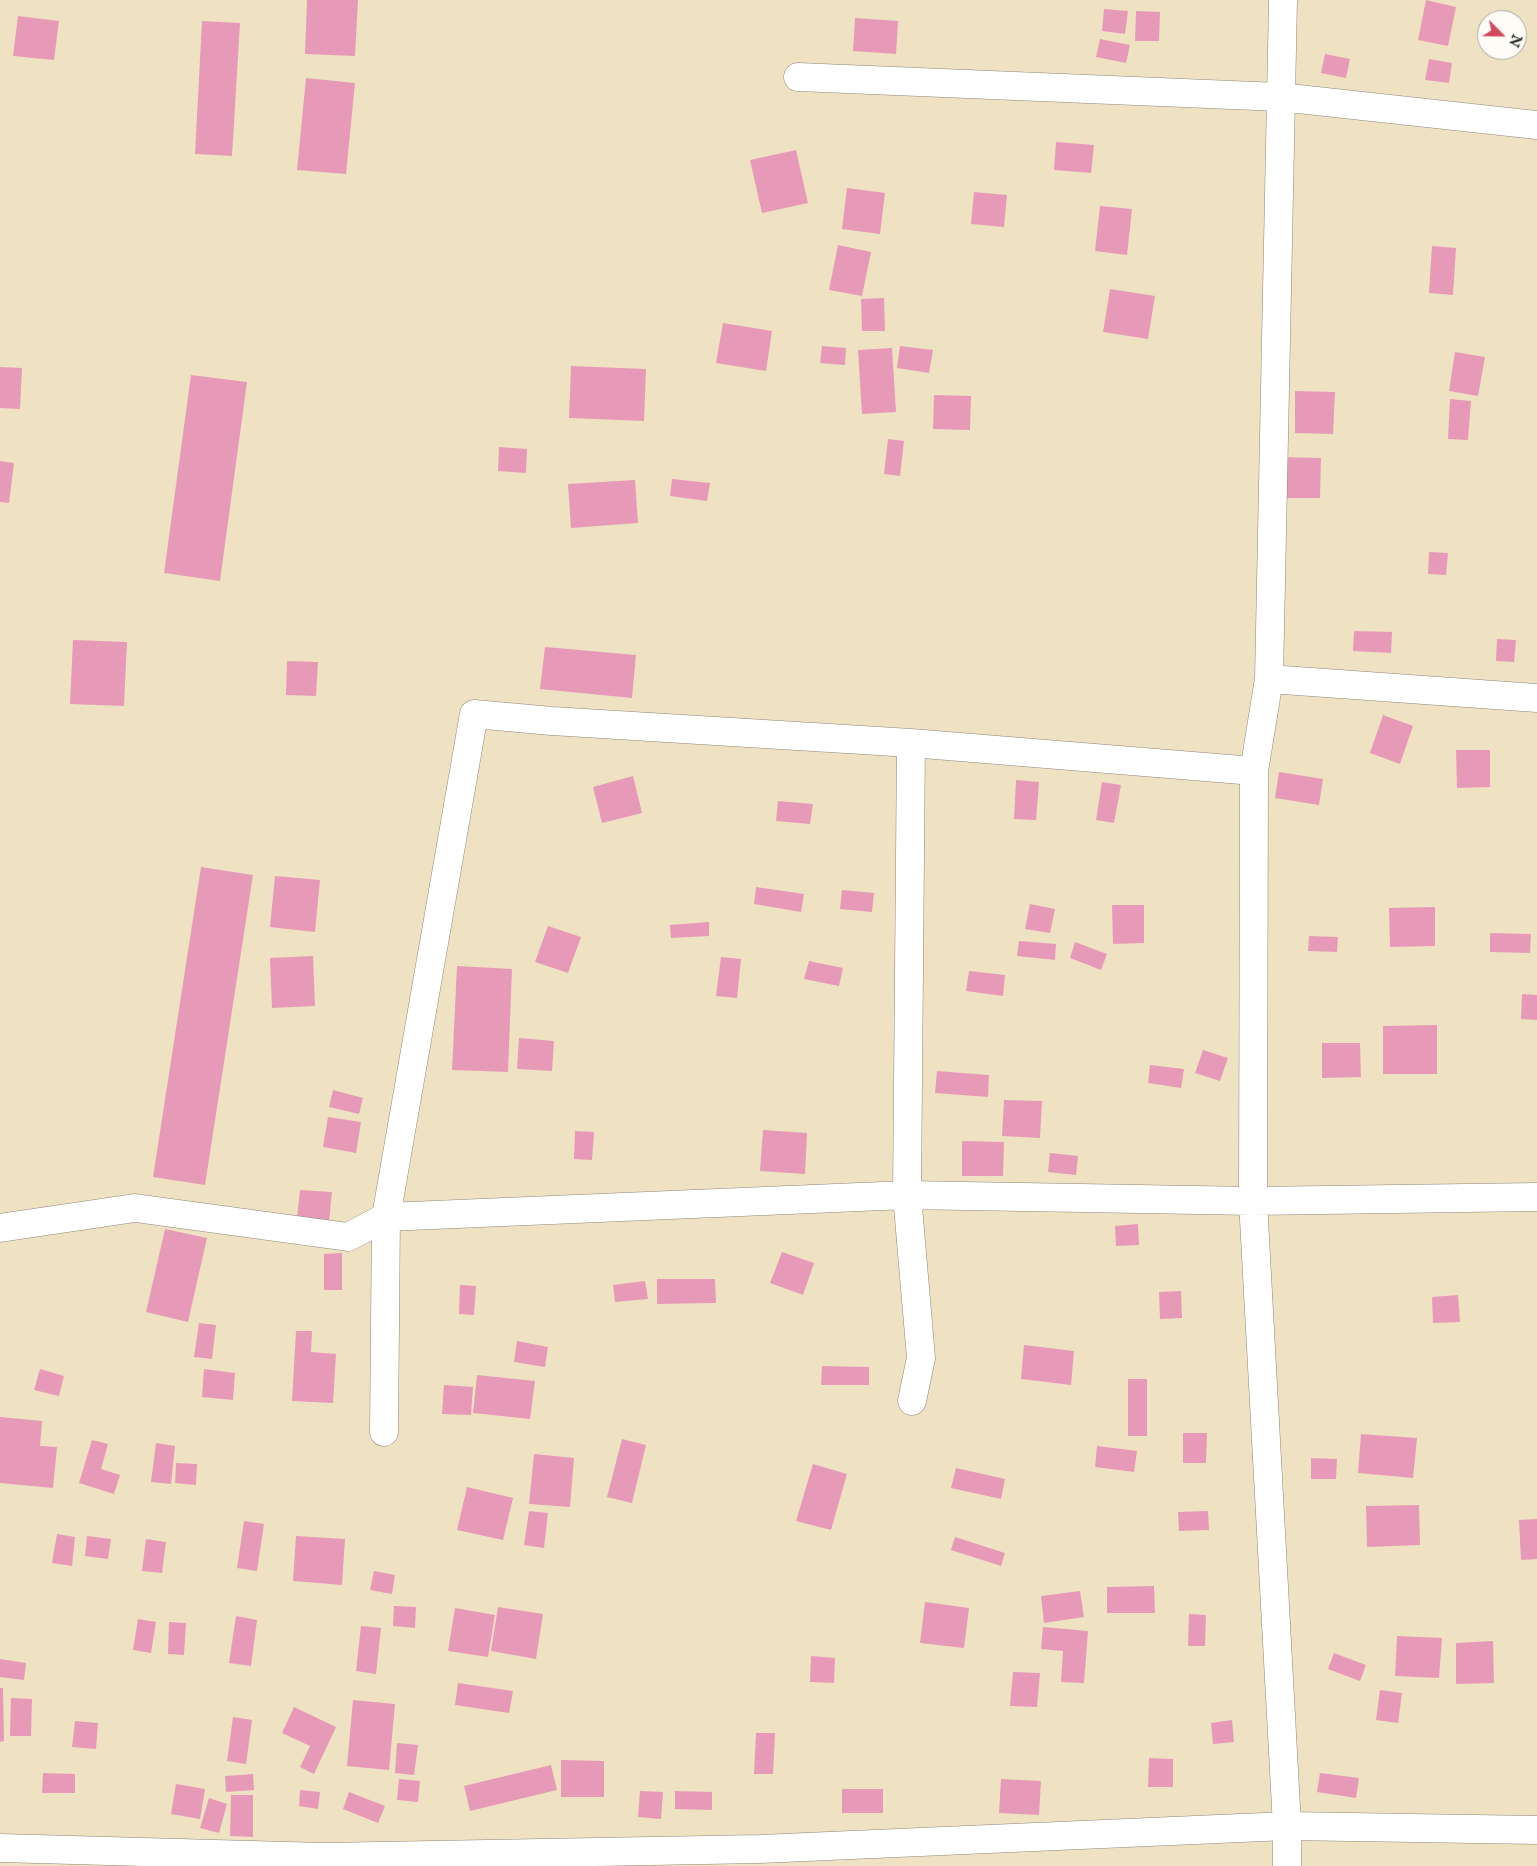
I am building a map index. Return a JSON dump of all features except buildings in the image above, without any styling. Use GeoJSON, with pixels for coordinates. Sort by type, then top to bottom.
{"type":"FeatureCollection","features":[{"type":"Feature","properties":{"kind":"street"},"geometry":{"type":"LineString","coordinates":[[1282,0],[1269,680],[1254,771],[1253,1201],[1287,1826],[1287,1866]]}},
{"type":"Feature","properties":{"kind":"street"},"geometry":{"type":"LineString","coordinates":[[798,77],[1280,97],[1537,125]]}},
{"type":"Feature","properties":{"kind":"street"},"geometry":{"type":"LineString","coordinates":[[1269,680],[1537,698]]}},
{"type":"Feature","properties":{"kind":"street"},"geometry":{"type":"LineString","coordinates":[[384,1432],[386,1217],[474,714],[552,721],[911,743],[1254,771]]}},
{"type":"Feature","properties":{"kind":"street"},"geometry":{"type":"LineString","coordinates":[[911,743],[907,1195],[921,1358],[912,1401]]}},
{"type":"Feature","properties":{"kind":"street"},"geometry":{"type":"LineString","coordinates":[[0,1228],[135,1208],[348,1237],[386,1217],[907,1195],[1253,1201],[1537,1197]]}},
{"type":"Feature","properties":{"kind":"street"},"geometry":{"type":"LineString","coordinates":[[0,1848],[323,1857],[652,1858],[780,1848],[1287,1826],[1537,1830]]}}]}
